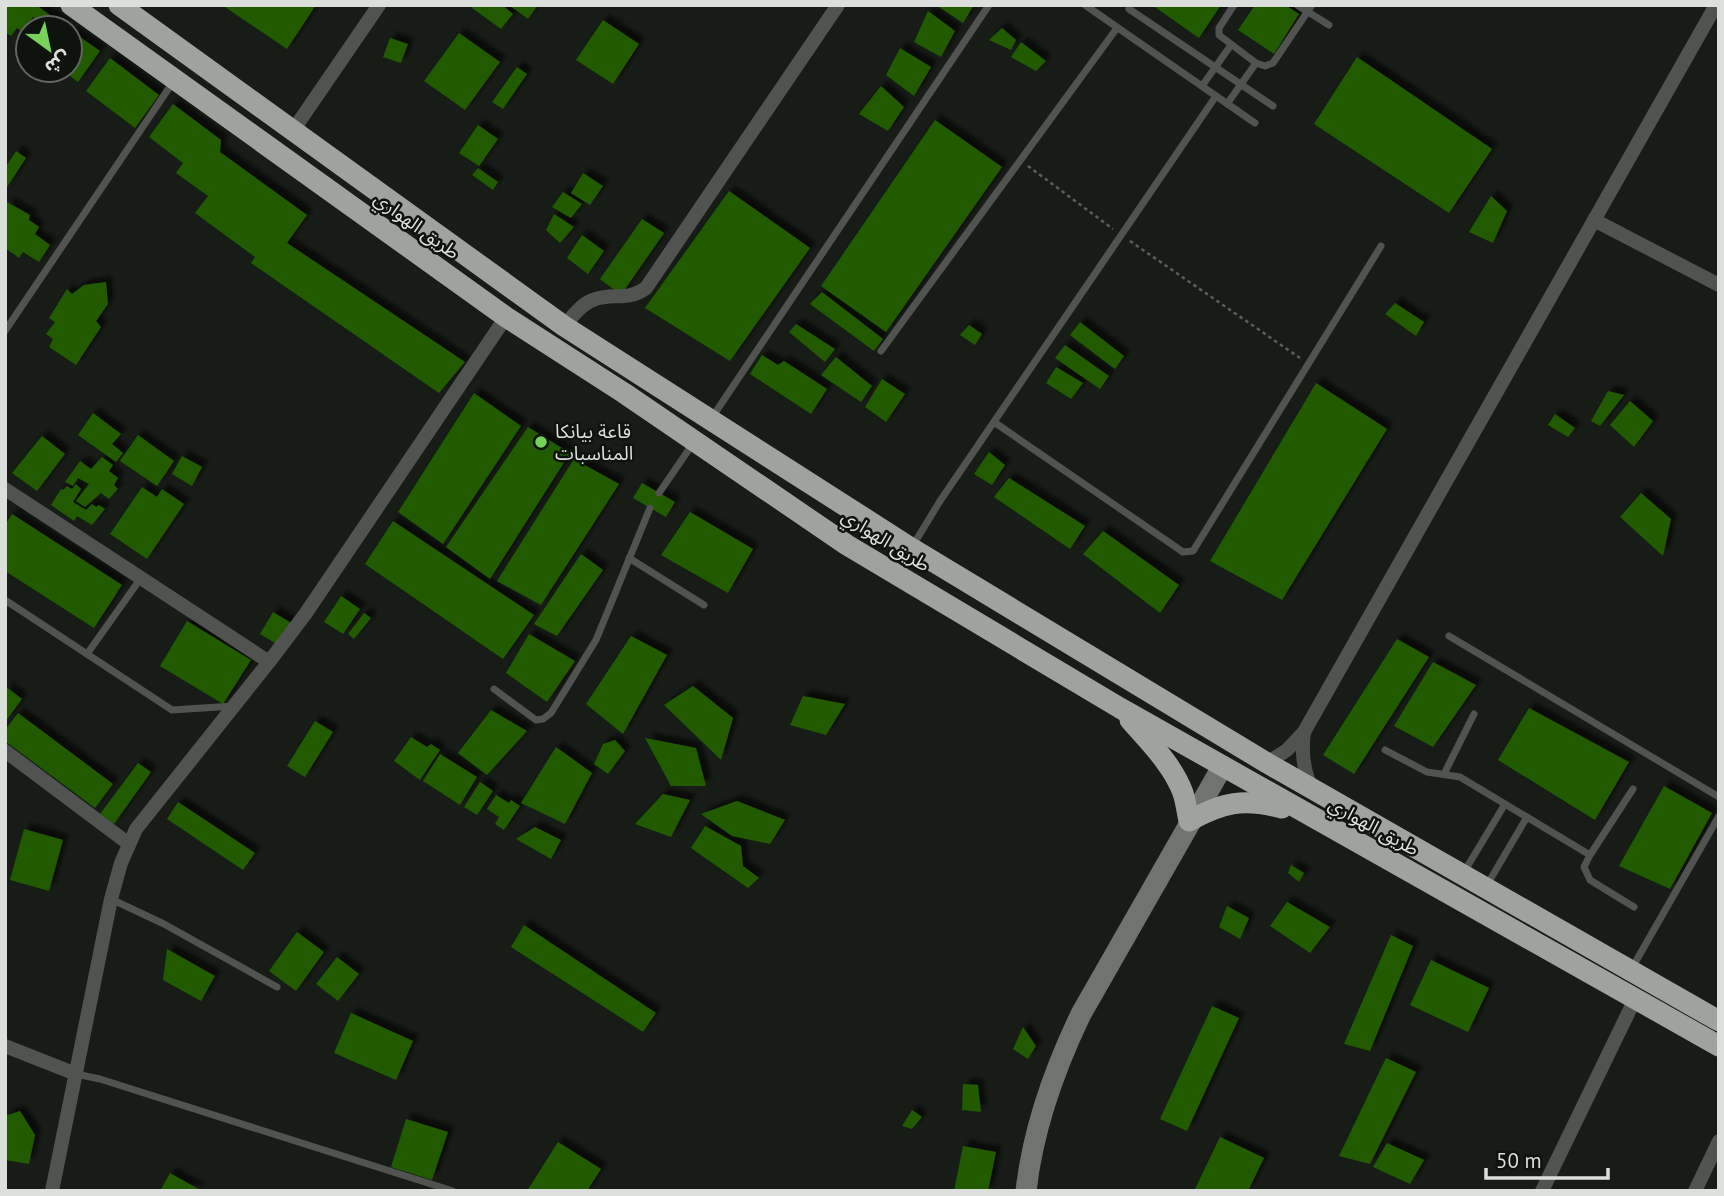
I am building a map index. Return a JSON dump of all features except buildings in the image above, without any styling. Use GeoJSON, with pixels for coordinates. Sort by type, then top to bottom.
{"type":"FeatureCollection","features":[{"type":"Feature","properties":{"kind":"highway","name":"طريق الهواري"},"geometry":{"type":"LineString","coordinates":[[71,5],[506,317],[624,393],[847,545],[1222,767],[1719,1046]]}},
{"type":"Feature","properties":{"kind":"highway","name":"طريق الهواري"},"geometry":{"type":"LineString","coordinates":[[119,5],[564,326],[911,548],[1267,763],[1719,1021]]}},
{"type":"Feature","properties":{"kind":"highway"},"geometry":{"type":"LineString","coordinates":[[624,393],[637,372]]}},
{"type":"Feature","properties":{"kind":"highway"},"geometry":{"type":"LineString","coordinates":[[1120,708],[1170,769],[1183,793],[1189,821],[1211,809],[1241,802],[1271,805],[1306,814]]}},
{"type":"Feature","properties":{"kind":"street"},"geometry":{"type":"LineString","coordinates":[[292,132],[379,5]]}},
{"type":"Feature","properties":{"kind":"street"},"geometry":{"type":"LineString","coordinates":[[564,326],[580,309],[595,299],[631,296],[646,288],[838,5]]}},
{"type":"Feature","properties":{"kind":"street"},"geometry":{"type":"LineString","coordinates":[[1267,763],[1287,750],[1304,732],[1716,5]]}},
{"type":"Feature","properties":{"kind":"street"},"geometry":{"type":"LineString","coordinates":[[1594,220],[1719,285]]}},
{"type":"Feature","properties":{"kind":"street"},"geometry":{"type":"LineString","coordinates":[[52,1191],[111,899],[121,863],[136,829],[306,612],[506,317]]}},
{"type":"Feature","properties":{"kind":"street"},"geometry":{"type":"LineString","coordinates":[[5,489],[269,662]]}},
{"type":"Feature","properties":{"kind":"street"},"geometry":{"type":"LineString","coordinates":[[1304,732],[1302,755],[1312,789]]}},
{"type":"Feature","properties":{"kind":"street"},"geometry":{"type":"LineString","coordinates":[[5,751],[129,844]]}},
{"type":"Feature","properties":{"kind":"street"},"geometry":{"type":"LineString","coordinates":[[1026,1191],[1043,1108],[1066,1045],[1189,821],[1222,767]]}},
{"type":"Feature","properties":{"kind":"street"},"geometry":{"type":"LineString","coordinates":[[1542,1191],[1634,999]]}},
{"type":"Feature","properties":{"kind":"street"},"geometry":{"type":"LineString","coordinates":[[5,1046],[76,1074]]}},
{"type":"Feature","properties":{"kind":"street"},"geometry":{"type":"LineString","coordinates":[[1695,1191],[1719,1141]]}},
{"type":"Feature","properties":{"kind":"lane"},"geometry":{"type":"LineString","coordinates":[[711,419],[989,5]]}},
{"type":"Feature","properties":{"kind":"lane"},"geometry":{"type":"LineString","coordinates":[[1085,5],[1255,124]]}},
{"type":"Feature","properties":{"kind":"lane"},"geometry":{"type":"LineString","coordinates":[[1234,5],[1218,32],[1221,38],[1256,63],[1265,66],[1273,63],[1310,9]]}},
{"type":"Feature","properties":{"kind":"lane"},"geometry":{"type":"LineString","coordinates":[[1297,5],[1310,9],[1329,25]]}},
{"type":"Feature","properties":{"kind":"lane"},"geometry":{"type":"LineString","coordinates":[[1129,9],[1273,106]]}},
{"type":"Feature","properties":{"kind":"lane"},"geometry":{"type":"LineString","coordinates":[[881,351],[1117,28]]}},
{"type":"Feature","properties":{"kind":"lane"},"geometry":{"type":"LineString","coordinates":[[1202,86],[1231,45]]}},
{"type":"Feature","properties":{"kind":"lane"},"geometry":{"type":"LineString","coordinates":[[1227,104],[1256,63]]}},
{"type":"Feature","properties":{"kind":"lane"},"geometry":{"type":"LineString","coordinates":[[5,331],[175,80]]}},
{"type":"Feature","properties":{"kind":"lane"},"geometry":{"type":"LineString","coordinates":[[911,548],[1216,96]]}},
{"type":"Feature","properties":{"kind":"lane"},"geometry":{"type":"LineString","coordinates":[[994,422],[1183,552],[1189,553],[1196,548],[1381,246]]}},
{"type":"Feature","properties":{"kind":"lane"},"geometry":{"type":"LineString","coordinates":[[659,493],[695,441]]}},
{"type":"Feature","properties":{"kind":"lane"},"geometry":{"type":"LineString","coordinates":[[494,689],[536,720],[551,713],[596,640],[650,508]]}},
{"type":"Feature","properties":{"kind":"lane"},"geometry":{"type":"LineString","coordinates":[[629,558],[704,605]]}},
{"type":"Feature","properties":{"kind":"lane"},"geometry":{"type":"LineString","coordinates":[[87,654],[141,579]]}},
{"type":"Feature","properties":{"kind":"lane"},"geometry":{"type":"LineString","coordinates":[[5,600],[172,710],[235,706]]}},
{"type":"Feature","properties":{"kind":"lane"},"geometry":{"type":"LineString","coordinates":[[1449,636],[1719,796]]}},
{"type":"Feature","properties":{"kind":"lane"},"geometry":{"type":"LineString","coordinates":[[1444,774],[1474,714]]}},
{"type":"Feature","properties":{"kind":"lane"},"geometry":{"type":"LineString","coordinates":[[1385,750],[1427,772],[1460,777],[1590,855]]}},
{"type":"Feature","properties":{"kind":"lane"},"geometry":{"type":"LineString","coordinates":[[1633,789],[1584,867],[1587,877],[1634,907]]}},
{"type":"Feature","properties":{"kind":"lane"},"geometry":{"type":"LineString","coordinates":[[1462,875],[1505,804]]}},
{"type":"Feature","properties":{"kind":"lane"},"geometry":{"type":"LineString","coordinates":[[1630,972],[1719,816]]}},
{"type":"Feature","properties":{"kind":"lane"},"geometry":{"type":"LineString","coordinates":[[1484,888],[1527,817]]}},
{"type":"Feature","properties":{"kind":"lane"},"geometry":{"type":"LineString","coordinates":[[111,899],[164,924],[277,987]]}},
{"type":"Feature","properties":{"kind":"lane"},"geometry":{"type":"LineString","coordinates":[[76,1074],[100,1079],[453,1191]]}},
{"type":"Feature","properties":{"kind":"path"},"geometry":{"type":"LineString","coordinates":[[1020,160],[1121,236],[1309,364]]}},
{"type":"Feature","properties":{"kind":"place","name":"قاعة بيانكا المناسبات"},"geometry":{"type":"Point","coordinates":[541,442]}}]}
